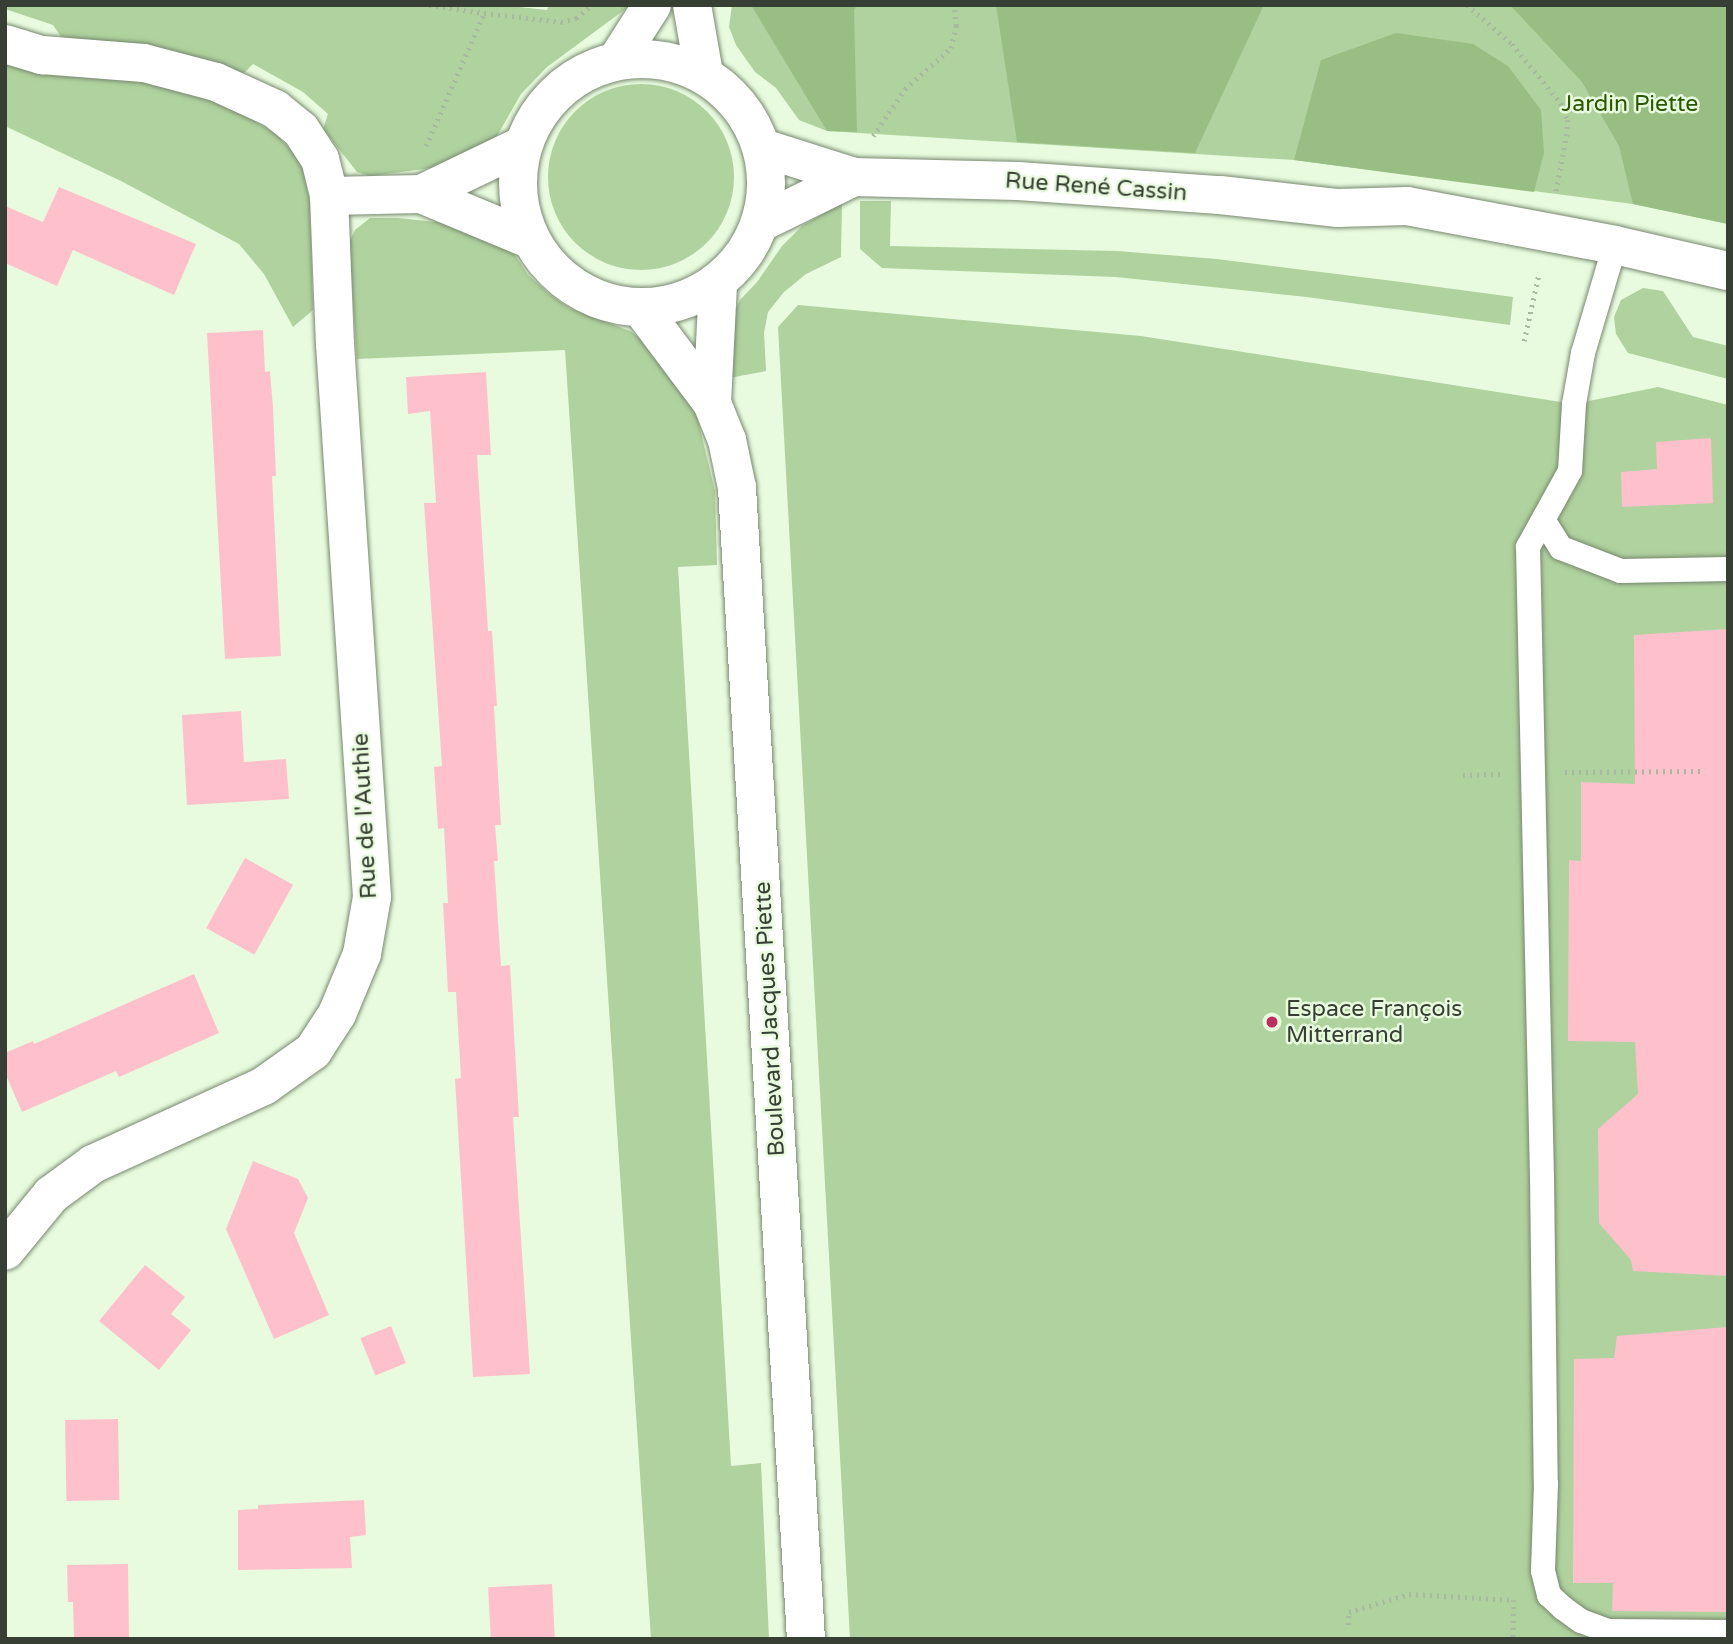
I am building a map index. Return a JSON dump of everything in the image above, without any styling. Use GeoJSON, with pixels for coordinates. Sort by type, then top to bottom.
{"type":"FeatureCollection","features":[{"type":"Feature","properties":{"kind":"street"},"geometry":{"type":"LineString","coordinates":[[617,60],[652,5]]}},
{"type":"Feature","properties":{"kind":"street"},"geometry":{"type":"LineString","coordinates":[[692,5],[704,74]]}},
{"type":"Feature","properties":{"kind":"street","name":"Rue de l'Authie"},"geometry":{"type":"LineString","coordinates":[[5,44],[42,55],[144,63],[216,82],[275,109],[301,130],[320,159],[329,196],[335,344],[372,897],[362,954],[337,1014],[313,1051],[264,1087],[93,1164],[51,1195],[5,1251]]}},
{"type":"Feature","properties":{"kind":"street"},"geometry":{"type":"LineString","coordinates":[[647,58],[667,61],[704,74],[737,102],[750,119],[763,148],[767,178],[760,223],[741,259],[718,283],[696,296],[667,306],[641,308],[596,300],[561,278],[529,239],[520,211],[517,172],[523,145],[548,100],[579,75],[617,60],[647,58]]}},
{"type":"Feature","properties":{"kind":"street"},"geometry":{"type":"LineString","coordinates":[[421,194],[523,145]]}},
{"type":"Feature","properties":{"kind":"street","name":"Rue René Cassin"},"geometry":{"type":"LineString","coordinates":[[763,148],[853,177],[1045,183],[1220,195],[1338,208],[1404,228],[1546,242],[1612,255],[1728,271]]}},
{"type":"Feature","properties":{"kind":"street","name":"Rue René Cassin"},"geometry":{"type":"LineString","coordinates":[[760,223],[853,177]]}},
{"type":"Feature","properties":{"kind":"street"},"geometry":{"type":"LineString","coordinates":[[329,196],[421,194],[529,239]]}},
{"type":"Feature","properties":{"kind":"street","name":"Rue René Cassin"},"geometry":{"type":"LineString","coordinates":[[1612,255],[1728,295]]}},
{"type":"Feature","properties":{"kind":"street","name":"Boulevard Jacques Piette"},"geometry":{"type":"LineString","coordinates":[[712,403],[718,283]]}},
{"type":"Feature","properties":{"kind":"street","name":"Boulevard Jacques Piette"},"geometry":{"type":"LineString","coordinates":[[641,308],[712,403],[727,440],[737,488],[806,1639]]}},
{"type":"Feature","properties":{"kind":"lane"},"geometry":{"type":"LineString","coordinates":[[1612,255],[1583,353],[1574,404],[1570,471],[1528,547],[1542,1191],[1546,1484],[1543,1571],[1549,1595],[1563,1608],[1581,1621],[1608,1631],[1728,1632]]}},
{"type":"Feature","properties":{"kind":"lane"},"geometry":{"type":"LineString","coordinates":[[1544,521],[1561,548],[1621,571],[1728,569]]}},
{"type":"Feature","properties":{"kind":"path"},"geometry":{"type":"LineString","coordinates":[[429,5],[561,22],[576,18],[592,5]]}},
{"type":"Feature","properties":{"kind":"path"},"geometry":{"type":"LineString","coordinates":[[853,177],[861,149],[905,89],[951,48],[956,26],[954,5]]}},
{"type":"Feature","properties":{"kind":"path"},"geometry":{"type":"LineString","coordinates":[[1467,5],[1512,44],[1561,103],[1568,120],[1546,242],[1524,341]]}},
{"type":"Feature","properties":{"kind":"path"},"geometry":{"type":"LineString","coordinates":[[421,194],[419,163],[484,13]]}},
{"type":"Feature","properties":{"kind":"path"},"geometry":{"type":"LineString","coordinates":[[1533,772],[1701,771]]}},
{"type":"Feature","properties":{"kind":"path"},"geometry":{"type":"LineString","coordinates":[[1348,1625],[1349,1612],[1409,1594],[1514,1600],[1513,1639]]}},
{"type":"Feature","properties":{"kind":"green space"},"geometry":{"type":"Polygon","coordinates":[[[5,5],[501,5],[547,10],[549,5],[631,5],[547,67],[521,94],[497,136],[472,152],[439,167],[370,176],[357,172],[323,129],[328,114],[303,92],[253,64],[243,74],[64,41],[53,25],[5,9],[5,5]]]}},
{"type":"Feature","properties":{"kind":"green space","name":"Jardin Piette"},"geometry":{"type":"Polygon","coordinates":[[[732,5],[1717,5],[1728,16],[1728,224],[1633,204],[1294,160],[827,131],[799,120],[776,88],[755,72],[736,45],[729,27],[732,5]]]}},
{"type":"Feature","properties":{"kind":"green space"},"geometry":{"type":"Polygon","coordinates":[[[751,5],[857,5],[854,10],[857,132],[827,131],[751,5]]]}},
{"type":"Feature","properties":{"kind":"green space"},"geometry":{"type":"Polygon","coordinates":[[[996,5],[1264,5],[1195,153],[1017,142],[996,5]]]}},
{"type":"Feature","properties":{"kind":"green space"},"geometry":{"type":"Polygon","coordinates":[[[1510,5],[1728,5],[1728,224],[1633,204],[1619,146],[1582,82],[1510,5]]]}},
{"type":"Feature","properties":{"kind":"green space"},"geometry":{"type":"Polygon","coordinates":[[[1396,33],[1473,44],[1508,66],[1541,110],[1544,153],[1534,192],[1294,160],[1321,60],[1396,33]]]}},
{"type":"Feature","properties":{"kind":"green space"},"geometry":{"type":"Polygon","coordinates":[[[5,61],[143,81],[216,98],[276,134],[293,152],[303,169],[310,203],[313,310],[293,327],[264,274],[239,244],[121,181],[5,126],[5,61]]]}},
{"type":"Feature","properties":{"kind":"green space"},"geometry":{"type":"Polygon","coordinates":[[[641,84],[677,91],[707,111],[727,141],[734,177],[727,213],[707,243],[677,263],[641,270],[605,263],[575,243],[555,213],[548,177],[555,141],[575,111],[605,91],[641,84]]]}},
{"type":"Feature","properties":{"kind":"green space"},"geometry":{"type":"Polygon","coordinates":[[[860,201],[891,201],[890,246],[1117,251],[1217,259],[1401,282],[1513,297],[1510,325],[1307,297],[1116,277],[882,268],[860,249],[860,201]]]}},
{"type":"Feature","properties":{"kind":"green space"},"geometry":{"type":"Polygon","coordinates":[[[842,203],[841,257],[806,274],[784,292],[768,312],[764,333],[766,371],[729,378],[730,320],[740,300],[757,282],[782,246],[802,226],[842,203]]]}},
{"type":"Feature","properties":{"kind":"green space"},"geometry":{"type":"Polygon","coordinates":[[[370,218],[456,224],[511,249],[528,275],[569,308],[630,331],[658,351],[697,416],[715,491],[717,565],[678,567],[731,1466],[761,1463],[769,1639],[651,1639],[565,350],[357,359],[349,243],[355,230],[370,218]]]}},
{"type":"Feature","properties":{"kind":"green space"},"geometry":{"type":"Polygon","coordinates":[[[1643,288],[1663,291],[1693,337],[1728,346],[1728,379],[1628,353],[1616,334],[1614,317],[1621,300],[1643,288]]]}},
{"type":"Feature","properties":{"kind":"green space","name":"Espace François Mitterrand"},"geometry":{"type":"Polygon","coordinates":[[[798,305],[1141,336],[1574,404],[1658,387],[1728,405],[1728,1639],[850,1639],[778,327],[798,305]]]}},
{"type":"Feature","properties":{"kind":"building"},"geometry":{"type":"Polygon","coordinates":[[[59,187],[196,244],[174,295],[73,250],[57,286],[5,263],[5,206],[43,222],[59,187]]]}},
{"type":"Feature","properties":{"kind":"building"},"geometry":{"type":"Polygon","coordinates":[[[263,330],[265,372],[270,371],[273,408],[276,476],[272,476],[281,656],[225,659],[207,333],[263,330]]]}},
{"type":"Feature","properties":{"kind":"building"},"geometry":{"type":"Polygon","coordinates":[[[486,372],[491,455],[477,455],[488,631],[492,631],[497,706],[494,706],[501,825],[495,825],[498,861],[494,861],[501,966],[510,965],[519,1117],[513,1117],[530,1374],[473,1377],[455,1079],[461,1078],[456,992],[448,992],[443,903],[448,903],[444,828],[438,829],[434,767],[442,766],[424,503],[436,503],[430,411],[408,414],[406,377],[486,372]]]}},
{"type":"Feature","properties":{"kind":"building"},"geometry":{"type":"Polygon","coordinates":[[[1711,438],[1713,503],[1622,507],[1621,472],[1657,469],[1656,442],[1711,438]]]}},
{"type":"Feature","properties":{"kind":"building"},"geometry":{"type":"Polygon","coordinates":[[[1728,629],[1728,1276],[1633,1271],[1631,1260],[1599,1223],[1598,1129],[1638,1094],[1635,1042],[1568,1041],[1569,860],[1581,861],[1581,782],[1635,784],[1634,635],[1728,629]]]}},
{"type":"Feature","properties":{"kind":"building"},"geometry":{"type":"Polygon","coordinates":[[[241,711],[244,762],[286,759],[289,799],[187,805],[182,715],[241,711]]]}},
{"type":"Feature","properties":{"kind":"building"},"geometry":{"type":"Polygon","coordinates":[[[245,858],[293,885],[254,955],[206,928],[245,858]]]}},
{"type":"Feature","properties":{"kind":"building"},"geometry":{"type":"Polygon","coordinates":[[[194,974],[219,1033],[119,1077],[116,1071],[22,1112],[5,1073],[5,1053],[33,1041],[34,1044],[194,974]]]}},
{"type":"Feature","properties":{"kind":"building"},"geometry":{"type":"Polygon","coordinates":[[[253,1161],[298,1179],[308,1198],[294,1233],[329,1315],[274,1339],[226,1229],[253,1161]]]}},
{"type":"Feature","properties":{"kind":"building"},"geometry":{"type":"Polygon","coordinates":[[[145,1265],[185,1297],[171,1314],[191,1330],[159,1370],[99,1321],[145,1265]]]}},
{"type":"Feature","properties":{"kind":"building"},"geometry":{"type":"Polygon","coordinates":[[[391,1326],[406,1363],[375,1375],[360,1338],[391,1326]]]}},
{"type":"Feature","properties":{"kind":"building"},"geometry":{"type":"Polygon","coordinates":[[[1728,1327],[1728,1612],[1612,1611],[1613,1583],[1573,1583],[1574,1359],[1614,1358],[1617,1336],[1728,1327]]]}},
{"type":"Feature","properties":{"kind":"building"},"geometry":{"type":"Polygon","coordinates":[[[118,1419],[119,1500],[66,1501],[65,1420],[118,1419]]]}},
{"type":"Feature","properties":{"kind":"building"},"geometry":{"type":"Polygon","coordinates":[[[364,1500],[366,1535],[350,1537],[352,1568],[238,1570],[238,1510],[258,1509],[258,1505],[364,1500]]]}},
{"type":"Feature","properties":{"kind":"building"},"geometry":{"type":"Polygon","coordinates":[[[128,1564],[129,1637],[74,1638],[73,1602],[68,1602],[67,1565],[128,1564]]]}},
{"type":"Feature","properties":{"kind":"building"},"geometry":{"type":"Polygon","coordinates":[[[552,1584],[555,1639],[491,1639],[488,1587],[552,1584]]]}},
{"type":"Feature","properties":{"kind":"place","name":"Espace François Mitterrand"},"geometry":{"type":"Point","coordinates":[1272,1022]}}]}
